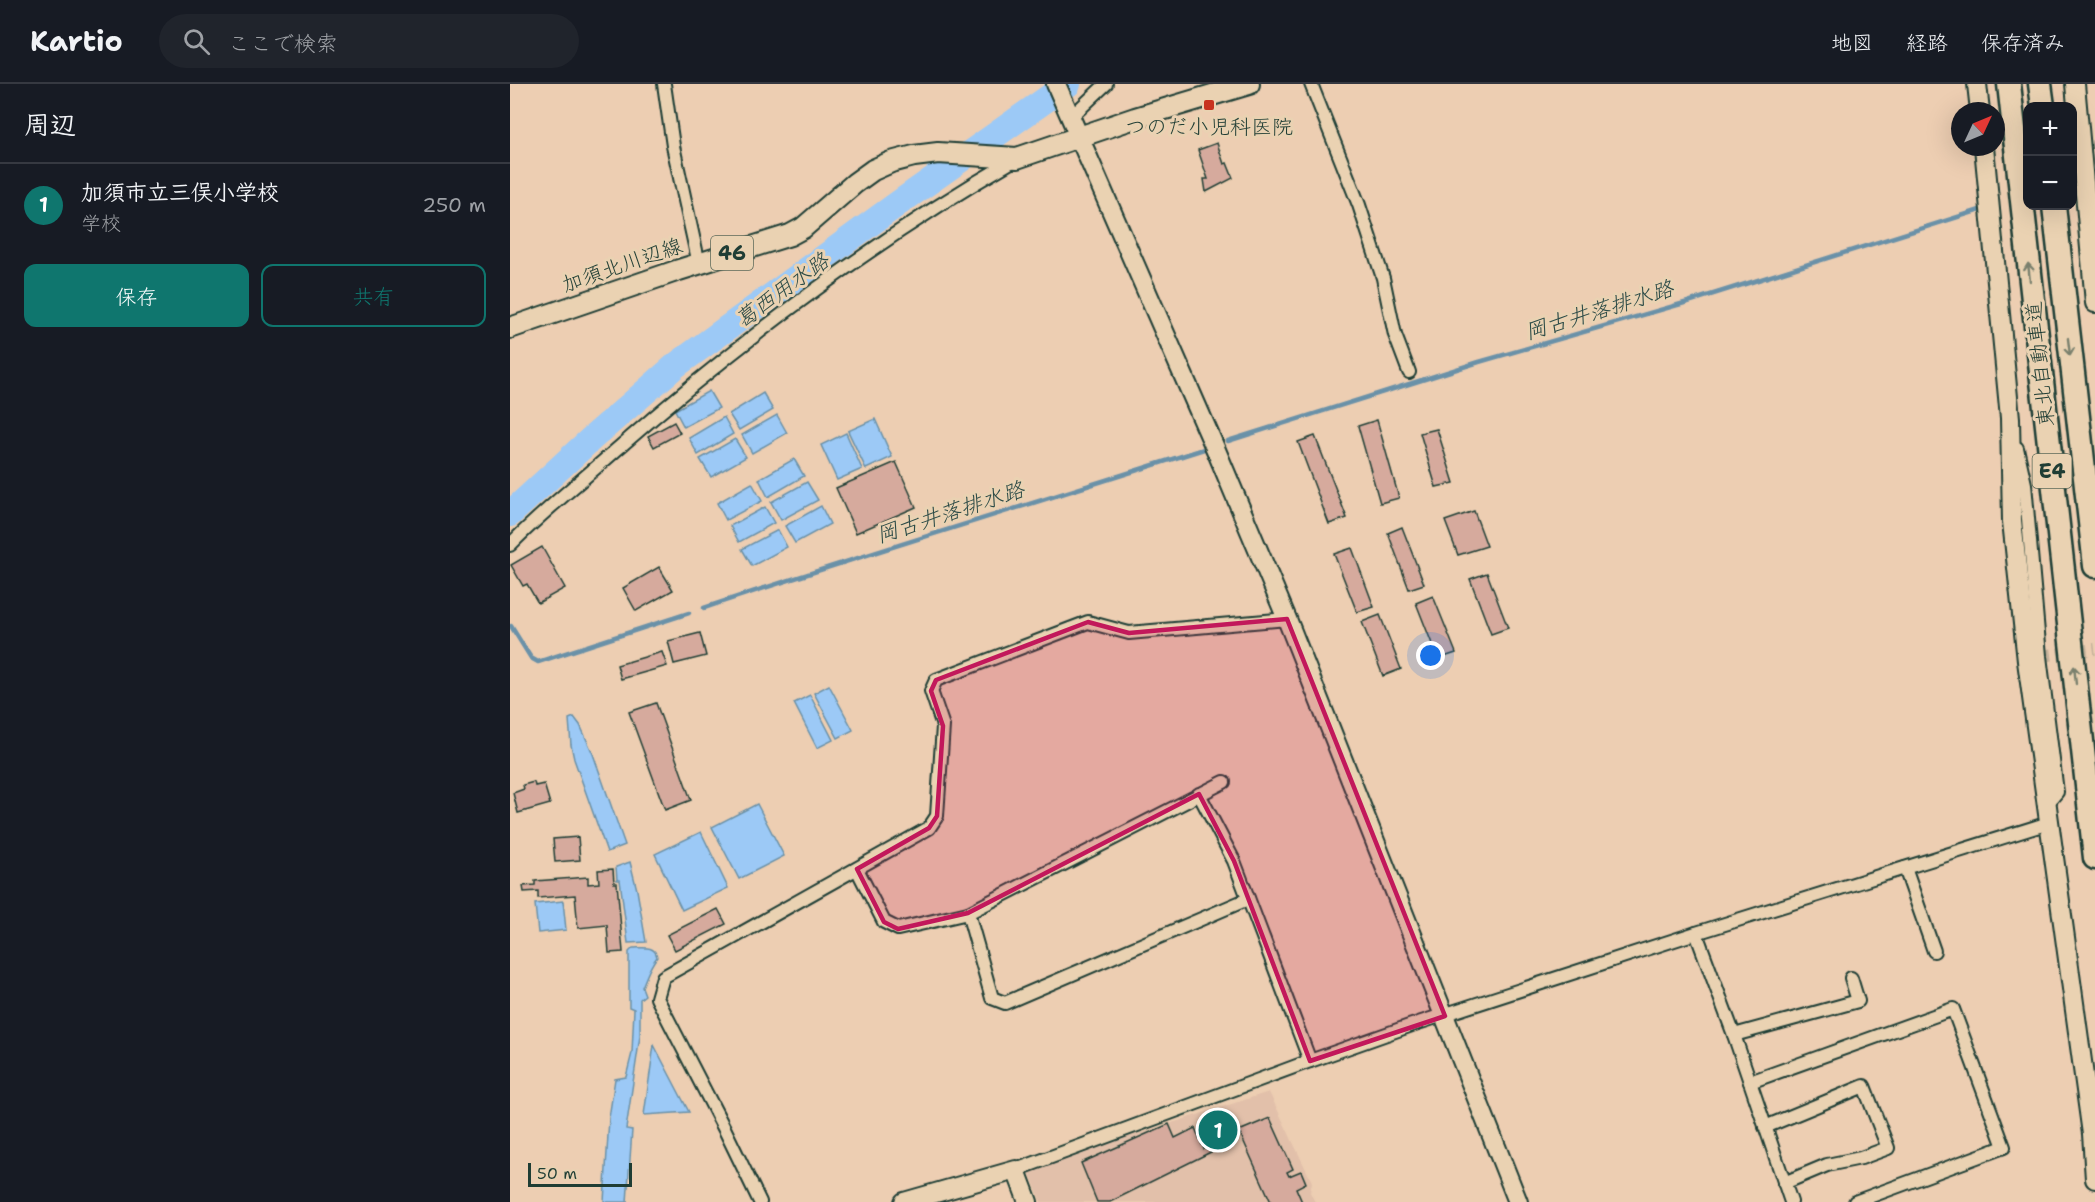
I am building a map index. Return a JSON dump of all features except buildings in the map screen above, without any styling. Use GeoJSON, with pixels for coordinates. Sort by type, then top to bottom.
{"type":"FeatureCollection","features":[{"type":"Feature","properties":{"kind":"highway","name":"東北自動車道"},"geometry":{"type":"LineString","coordinates":[[2009,84],[2095,858]]}},
{"type":"Feature","properties":{"kind":"highway"},"geometry":{"type":"LineString","coordinates":[[2040,84],[2042,102]]}},
{"type":"Feature","properties":{"kind":"highway","name":"東北自動車道"},"geometry":{"type":"LineString","coordinates":[[2054,210],[2095,566]]}},
{"type":"Feature","properties":{"kind":"main road","name":"46"},"geometry":{"type":"LineString","coordinates":[[1008,158],[1074,127],[1249,84]]}},
{"type":"Feature","properties":{"kind":"main road","name":"加須北川辺線"},"geometry":{"type":"LineString","coordinates":[[510,328],[790,235],[803,228],[873,170],[902,159],[938,153],[1008,158]]}},
{"type":"Feature","properties":{"kind":"street"},"geometry":{"type":"LineString","coordinates":[[664,84],[673,146],[699,264]]}},
{"type":"Feature","properties":{"kind":"street"},"geometry":{"type":"LineString","coordinates":[[1056,84],[1214,445],[1287,619],[1518,1202]]}},
{"type":"Feature","properties":{"kind":"street"},"geometry":{"type":"LineString","coordinates":[[1074,127],[1106,84]]}},
{"type":"Feature","properties":{"kind":"street"},"geometry":{"type":"LineString","coordinates":[[1311,84],[1359,205],[1383,278],[1395,335],[1409,372]]}},
{"type":"Feature","properties":{"kind":"street"},"geometry":{"type":"LineString","coordinates":[[1977,84],[1979,102]]}},
{"type":"Feature","properties":{"kind":"street"},"geometry":{"type":"LineString","coordinates":[[2075,84],[2095,303]]}},
{"type":"Feature","properties":{"kind":"street"},"geometry":{"type":"LineString","coordinates":[[1985,156],[2010,418],[2012,522],[2027,661],[2092,1134],[2095,1179]]}},
{"type":"Feature","properties":{"kind":"street"},"geometry":{"type":"LineString","coordinates":[[510,545],[674,399],[828,280],[1008,158]]}},
{"type":"Feature","properties":{"kind":"street"},"geometry":{"type":"LineString","coordinates":[[760,1202],[657,998],[663,977],[929,828],[937,816],[943,726],[931,691],[936,680],[1088,622],[1129,633],[1287,619]]}},
{"type":"Feature","properties":{"kind":"street"},"geometry":{"type":"LineString","coordinates":[[857,869],[884,922],[898,929],[968,913],[1224,782]]}},
{"type":"Feature","properties":{"kind":"street"},"geometry":{"type":"LineString","coordinates":[[1199,794],[1234,861],[1310,1060]]}},
{"type":"Feature","properties":{"kind":"street"},"geometry":{"type":"LineString","coordinates":[[904,1202],[1016,1170],[1310,1060],[1412,1025],[1696,933],[2049,823]]}},
{"type":"Feature","properties":{"kind":"street"},"geometry":{"type":"LineString","coordinates":[[1905,868],[1934,951]]}},
{"type":"Feature","properties":{"kind":"street"},"geometry":{"type":"LineString","coordinates":[[968,913],[992,998],[1005,1003],[1248,899]]}},
{"type":"Feature","properties":{"kind":"street"},"geometry":{"type":"LineString","coordinates":[[1696,933],[1734,1035],[1791,1202]]}},
{"type":"Feature","properties":{"kind":"street"},"geometry":{"type":"LineString","coordinates":[[1734,1035],[1858,1001],[1851,978]]}},
{"type":"Feature","properties":{"kind":"street"},"geometry":{"type":"LineString","coordinates":[[1750,1082],[1953,1009],[2004,1147],[1855,1202]]}},
{"type":"Feature","properties":{"kind":"street"},"geometry":{"type":"LineString","coordinates":[[1765,1127],[1864,1086],[1888,1148],[1861,1158],[1827,1165],[1784,1183]]}},
{"type":"Feature","properties":{"kind":"street"},"geometry":{"type":"LineString","coordinates":[[1016,1170],[1028,1202]]}},
{"type":"Feature","properties":{"kind":"highlighted area"},"geometry":{"type":"Polygon","coordinates":[[[1287,619],[1445,1016],[1310,1061],[1234,861],[1199,794],[968,913],[898,929],[884,922],[857,869],[929,828],[937,816],[943,726],[931,691],[936,680],[1088,622],[1129,633],[1287,619]]]}},
{"type":"Feature","properties":{"kind":"shaded area"},"geometry":{"type":"Polygon","coordinates":[[[1269,1092],[1312,1182],[1310,1192],[1315,1202],[1041,1202],[1028,1169],[1269,1092]]]}},
{"type":"Feature","properties":{"kind":"water"},"geometry":{"type":"Polygon","coordinates":[[[709,391],[719,408],[684,427],[675,410],[709,391]]]}},
{"type":"Feature","properties":{"kind":"water"},"geometry":{"type":"Polygon","coordinates":[[[763,393],[773,410],[739,430],[729,414],[763,393]]]}},
{"type":"Feature","properties":{"kind":"water"},"geometry":{"type":"Polygon","coordinates":[[[777,415],[787,433],[752,453],[742,435],[777,415]]]}},
{"type":"Feature","properties":{"kind":"water"},"geometry":{"type":"Polygon","coordinates":[[[724,417],[733,434],[698,455],[689,438],[724,417]]]}},
{"type":"Feature","properties":{"kind":"water"},"geometry":{"type":"Polygon","coordinates":[[[875,419],[892,457],[866,469],[848,431],[875,419]]]}},
{"type":"Feature","properties":{"kind":"water"},"geometry":{"type":"Polygon","coordinates":[[[846,433],[862,469],[837,480],[821,445],[846,433]]]}},
{"type":"Feature","properties":{"kind":"water"},"geometry":{"type":"Polygon","coordinates":[[[735,439],[746,457],[711,477],[700,459],[735,439]]]}},
{"type":"Feature","properties":{"kind":"water"},"geometry":{"type":"Polygon","coordinates":[[[794,459],[804,476],[768,497],[759,479],[794,459]]]}},
{"type":"Feature","properties":{"kind":"water"},"geometry":{"type":"Polygon","coordinates":[[[807,482],[818,500],[781,520],[771,502],[807,482]]]}},
{"type":"Feature","properties":{"kind":"water"},"geometry":{"type":"Polygon","coordinates":[[[752,483],[762,501],[726,520],[717,503],[752,483]]]}},
{"type":"Feature","properties":{"kind":"water"},"geometry":{"type":"Polygon","coordinates":[[[821,506],[830,524],[795,543],[785,526],[821,506]]]}},
{"type":"Feature","properties":{"kind":"water"},"geometry":{"type":"Polygon","coordinates":[[[765,507],[774,523],[739,542],[730,526],[765,507]]]}},
{"type":"Feature","properties":{"kind":"water"},"geometry":{"type":"Polygon","coordinates":[[[778,530],[787,547],[752,566],[742,549],[778,530]]]}},
{"type":"Feature","properties":{"kind":"water"},"geometry":{"type":"Polygon","coordinates":[[[829,685],[853,730],[838,738],[814,693],[829,685]]]}},
{"type":"Feature","properties":{"kind":"water"},"geometry":{"type":"Polygon","coordinates":[[[810,695],[833,740],[817,748],[794,703],[810,695]]]}},
{"type":"Feature","properties":{"kind":"water"},"geometry":{"type":"Polygon","coordinates":[[[574,717],[593,754],[625,845],[607,852],[574,759],[569,719],[574,717]]]}},
{"type":"Feature","properties":{"kind":"water"},"geometry":{"type":"Polygon","coordinates":[[[757,804],[784,856],[739,879],[712,827],[757,804]]]}},
{"type":"Feature","properties":{"kind":"water"},"geometry":{"type":"Polygon","coordinates":[[[701,832],[728,888],[682,910],[655,854],[701,832]]]}},
{"type":"Feature","properties":{"kind":"water"},"geometry":{"type":"Polygon","coordinates":[[[630,862],[646,942],[628,943],[620,880],[617,880],[616,867],[630,862]]]}},
{"type":"Feature","properties":{"kind":"water"},"geometry":{"type":"Polygon","coordinates":[[[563,901],[566,930],[538,933],[535,904],[563,901]]]}},
{"type":"Feature","properties":{"kind":"water"},"geometry":{"type":"Polygon","coordinates":[[[633,948],[651,949],[657,957],[642,987],[645,995],[640,999],[640,1036],[626,1129],[632,1130],[627,1202],[604,1202],[609,1118],[615,1079],[626,1077],[632,1053],[634,1009],[629,1007],[629,952],[633,948]]]}},
{"type":"Feature","properties":{"kind":"water"},"geometry":{"type":"Polygon","coordinates":[[[654,1045],[689,1112],[644,1115],[654,1045]]]}},
{"type":"Feature","properties":{"kind":"waterway","name":"葛西用水路"},"geometry":{"type":"LineString","coordinates":[[510,514],[675,366],[896,205],[1068,84]]}},
{"type":"Feature","properties":{"kind":"waterway","name":"岡古井落排水路"},"geometry":{"type":"LineString","coordinates":[[1228,441],[1479,362],[1688,302],[1980,210]]}},
{"type":"Feature","properties":{"kind":"waterway","name":"岡古井落排水路"},"geometry":{"type":"LineString","coordinates":[[704,608],[1207,448]]}},
{"type":"Feature","properties":{"kind":"waterway","name":"岡古井落排水路"},"geometry":{"type":"LineString","coordinates":[[511,626],[531,658],[538,662],[689,613]]}},
{"type":"Feature","properties":{"kind":"tunnel"},"geometry":{"type":"LineString","coordinates":[[2040,656],[2095,649]]}},
{"type":"Feature","properties":{"kind":"place","name":"つのだ小児科医院"},"geometry":{"type":"Point","coordinates":[1209,105]}},
{"type":"Feature","properties":{"kind":"place","name":"加須市立三俣小学校"},"geometry":{"type":"Point","coordinates":[1218,1130]}}]}
